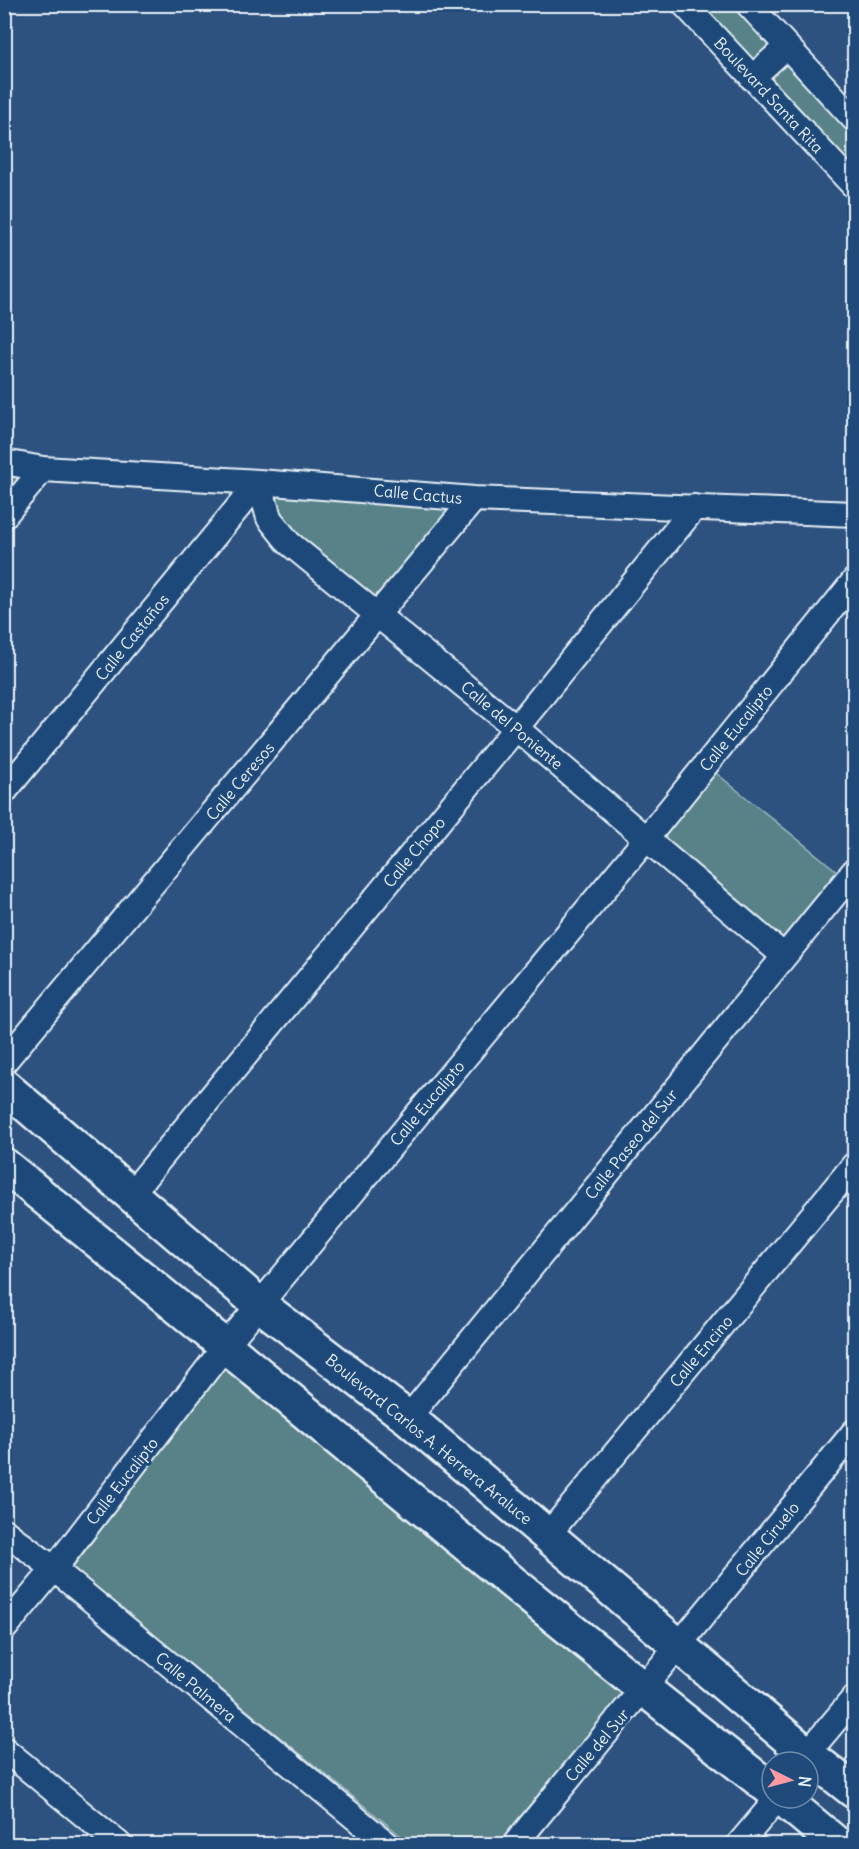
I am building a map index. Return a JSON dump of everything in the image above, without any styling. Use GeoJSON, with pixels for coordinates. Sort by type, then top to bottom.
{"type":"FeatureCollection","features":[{"type":"Feature","properties":{"kind":"street","name":"Boulevard Santa Rita"},"geometry":{"type":"LineString","coordinates":[[684,4],[855,186]]}},
{"type":"Feature","properties":{"kind":"street"},"geometry":{"type":"LineString","coordinates":[[748,4],[855,119]]}},
{"type":"Feature","properties":{"kind":"street"},"geometry":{"type":"LineString","coordinates":[[752,78],[786,46]]}},
{"type":"Feature","properties":{"kind":"street","name":"Calle Cactus"},"geometry":{"type":"LineString","coordinates":[[4,462],[43,469],[259,482],[474,499],[855,514]]}},
{"type":"Feature","properties":{"kind":"street"},"geometry":{"type":"LineString","coordinates":[[4,516],[43,469]]}},
{"type":"Feature","properties":{"kind":"street","name":"Calle del Poniente"},"geometry":{"type":"LineString","coordinates":[[259,482],[269,518],[289,543],[516,728],[784,956]]}},
{"type":"Feature","properties":{"kind":"street","name":"Calle Castaños"},"geometry":{"type":"LineString","coordinates":[[4,792],[259,482]]}},
{"type":"Feature","properties":{"kind":"street","name":"Calle Ceresos"},"geometry":{"type":"LineString","coordinates":[[4,1062],[474,499]]}},
{"type":"Feature","properties":{"kind":"street","name":"Calle Chopo"},"geometry":{"type":"LineString","coordinates":[[130,1195],[516,728],[695,507]]}},
{"type":"Feature","properties":{"kind":"street","name":"Calle Eucalipto"},"geometry":{"type":"LineString","coordinates":[[4,1629],[54,1569],[226,1345],[646,839],[855,580]]}},
{"type":"Feature","properties":{"kind":"street","name":"Calle Paseo del Sur"},"geometry":{"type":"LineString","coordinates":[[408,1418],[784,956],[847,896],[855,871]]}},
{"type":"Feature","properties":{"kind":"street","name":"Boulevard Carlos A. Herrera Araluce"},"geometry":{"type":"LineString","coordinates":[[4,1086],[260,1305],[408,1418],[802,1750]]}},
{"type":"Feature","properties":{"kind":"street"},"geometry":{"type":"LineString","coordinates":[[4,1165],[226,1345],[643,1690],[760,1781]]}},
{"type":"Feature","properties":{"kind":"street","name":"Calle Encino"},"geometry":{"type":"LineString","coordinates":[[548,1536],[855,1166]]}},
{"type":"Feature","properties":{"kind":"street","name":"Calle Ciruelo"},"geometry":{"type":"LineString","coordinates":[[680,1647],[855,1432]]}},
{"type":"Feature","properties":{"kind":"street","name":"Calle Palmera"},"geometry":{"type":"LineString","coordinates":[[4,1531],[54,1569],[387,1845]]}},
{"type":"Feature","properties":{"kind":"street","name":"Calle del Sur"},"geometry":{"type":"LineString","coordinates":[[515,1845],[680,1647]]}},
{"type":"Feature","properties":{"kind":"street"},"geometry":{"type":"LineString","coordinates":[[810,1750],[855,1698]]}},
{"type":"Feature","properties":{"kind":"street"},"geometry":{"type":"LineString","coordinates":[[4,1749],[119,1845]]}},
{"type":"Feature","properties":{"kind":"street","name":"Boulevard Carlos A. Herrera Araluce"},"geometry":{"type":"LineString","coordinates":[[820,1764],[855,1791]]}},
{"type":"Feature","properties":{"kind":"street"},"geometry":{"type":"LineString","coordinates":[[739,1845],[770,1810]]}},
{"type":"Feature","properties":{"kind":"street"},"geometry":{"type":"LineString","coordinates":[[795,1810],[837,1845]]}},
{"type":"Feature","properties":{"kind":"green space"},"geometry":{"type":"Polygon","coordinates":[[[691,5],[740,5],[854,128],[854,177],[691,5]]]}},
{"type":"Feature","properties":{"kind":"green space"},"geometry":{"type":"Polygon","coordinates":[[[5,467],[33,472],[5,507],[5,467]]]}},
{"type":"Feature","properties":{"kind":"green space"},"geometry":{"type":"Polygon","coordinates":[[[267,488],[460,503],[377,604],[277,516],[267,488]]]}},
{"type":"Feature","properties":{"kind":"green space"},"geometry":{"type":"Polygon","coordinates":[[[711,769],[843,876],[782,946],[654,837],[711,769]]]}},
{"type":"Feature","properties":{"kind":"green space"},"geometry":{"type":"Polygon","coordinates":[[[229,1360],[625,1691],[498,1844],[411,1844],[72,1568],[229,1360]]]}}]}
